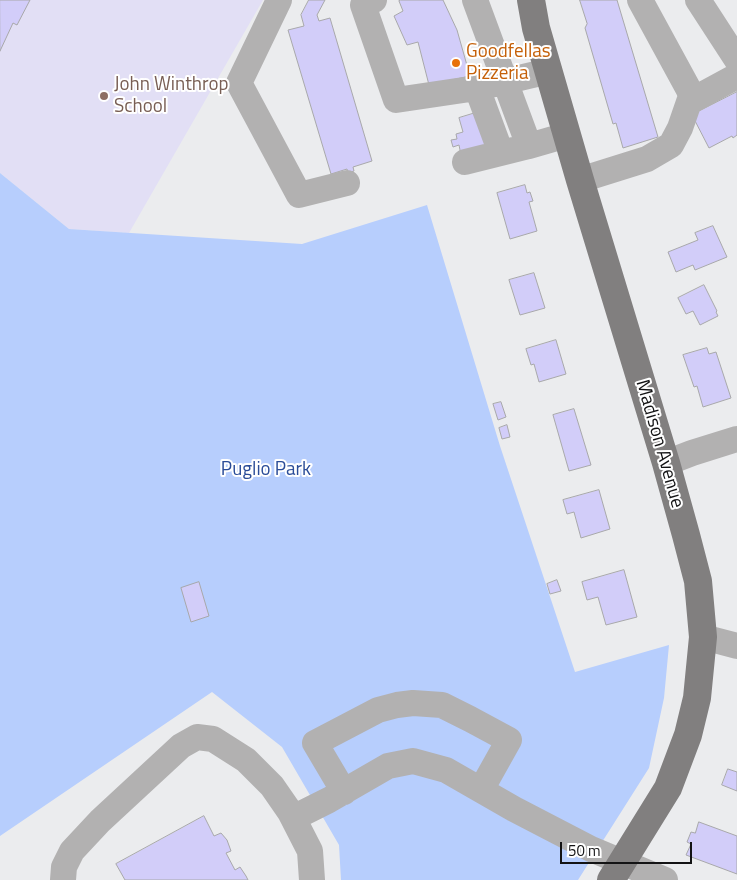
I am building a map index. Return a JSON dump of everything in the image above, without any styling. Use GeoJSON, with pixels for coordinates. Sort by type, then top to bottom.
{"type":"FeatureCollection","features":[{"type":"Feature","properties":{"kind":"main road","name":"Madison Avenue"},"geometry":{"type":"LineString","coordinates":[[531,0],[536,28],[666,463],[698,581],[703,637],[697,698],[688,735],[668,788],[617,871]]}},
{"type":"Feature","properties":{"kind":"street"},"geometry":{"type":"LineString","coordinates":[[279,0],[239,83],[299,195],[347,183]]}},
{"type":"Feature","properties":{"kind":"street"},"geometry":{"type":"LineString","coordinates":[[475,0],[529,146]]}},
{"type":"Feature","properties":{"kind":"street"},"geometry":{"type":"LineString","coordinates":[[580,180],[647,159],[671,145],[690,102],[689,90],[640,0]]}},
{"type":"Feature","properties":{"kind":"street"},"geometry":{"type":"LineString","coordinates":[[698,0],[737,60]]}},
{"type":"Feature","properties":{"kind":"street"},"geometry":{"type":"LineString","coordinates":[[369,2],[396,100],[477,88],[549,71]]}},
{"type":"Feature","properties":{"kind":"street"},"geometry":{"type":"LineString","coordinates":[[690,102],[737,76]]}},
{"type":"Feature","properties":{"kind":"street"},"geometry":{"type":"LineString","coordinates":[[477,88],[501,153]]}},
{"type":"Feature","properties":{"kind":"street"},"geometry":{"type":"LineString","coordinates":[[465,162],[529,146],[567,134]]}},
{"type":"Feature","properties":{"kind":"street"},"geometry":{"type":"LineString","coordinates":[[666,463],[737,439]]}},
{"type":"Feature","properties":{"kind":"street"},"geometry":{"type":"LineString","coordinates":[[703,637],[737,646]]}},
{"type":"Feature","properties":{"kind":"street"},"geometry":{"type":"LineString","coordinates":[[344,792],[315,743],[378,710],[413,703],[442,705],[509,740],[481,790]]}},
{"type":"Feature","properties":{"kind":"street"},"geometry":{"type":"LineString","coordinates":[[63,880],[64,867],[72,851],[94,827],[181,746],[197,736],[213,739],[246,760],[272,786],[293,818],[310,851],[312,880]]}},
{"type":"Feature","properties":{"kind":"street"},"geometry":{"type":"LineString","coordinates":[[293,818],[330,800],[388,766],[413,761],[446,770],[514,809],[591,849],[617,871],[665,880]]}},
{"type":"Feature","properties":{"kind":"shaded area","name":"John Winthrop School"},"geometry":{"type":"Polygon","coordinates":[[[0,0],[263,0],[129,233],[69,229],[0,173],[0,0]]]}},
{"type":"Feature","properties":{"kind":"green space","name":"Puglio Park"},"geometry":{"type":"Polygon","coordinates":[[[0,173],[69,229],[302,244],[427,205],[500,446],[575,672],[669,645],[664,698],[649,768],[578,880],[341,880],[339,845],[282,747],[212,692],[0,836],[0,173]]]}},
{"type":"Feature","properties":{"kind":"building"},"geometry":{"type":"Polygon","coordinates":[[[0,0],[30,0],[17,25],[13,23],[0,51],[0,0]]]}},
{"type":"Feature","properties":{"kind":"building"},"geometry":{"type":"Polygon","coordinates":[[[309,0],[325,0],[317,15],[319,21],[330,18],[372,161],[353,167],[354,171],[348,173],[347,169],[331,174],[288,30],[304,26],[301,15],[309,0]]]}},
{"type":"Feature","properties":{"kind":"building"},"geometry":{"type":"Polygon","coordinates":[[[443,0],[457,30],[470,76],[429,85],[418,42],[407,45],[394,16],[403,11],[399,1],[443,0]]]}},
{"type":"Feature","properties":{"kind":"building"},"geometry":{"type":"Polygon","coordinates":[[[580,0],[617,0],[658,137],[623,148],[616,123],[613,124],[585,28],[587,24],[580,0]]]}},
{"type":"Feature","properties":{"kind":"building"},"geometry":{"type":"Polygon","coordinates":[[[737,92],[737,135],[709,148],[692,115],[737,92]]]}},
{"type":"Feature","properties":{"kind":"building"},"geometry":{"type":"Polygon","coordinates":[[[482,111],[492,146],[461,155],[459,145],[453,147],[451,140],[457,139],[456,134],[463,132],[459,118],[482,111]]]}},
{"type":"Feature","properties":{"kind":"building"},"geometry":{"type":"Polygon","coordinates":[[[525,185],[527,193],[530,192],[533,201],[529,202],[537,231],[510,239],[497,193],[525,185]]]}},
{"type":"Feature","properties":{"kind":"building"},"geometry":{"type":"Polygon","coordinates":[[[713,226],[727,257],[695,270],[693,265],[676,272],[668,252],[698,240],[695,233],[713,226]]]}},
{"type":"Feature","properties":{"kind":"building"},"geometry":{"type":"Polygon","coordinates":[[[534,273],[545,308],[520,315],[509,280],[534,273]]]}},
{"type":"Feature","properties":{"kind":"building"},"geometry":{"type":"Polygon","coordinates":[[[704,285],[718,316],[700,325],[693,311],[686,314],[678,298],[704,285]]]}},
{"type":"Feature","properties":{"kind":"building"},"geometry":{"type":"Polygon","coordinates":[[[556,340],[566,374],[539,382],[534,364],[531,365],[526,349],[556,340]]]}},
{"type":"Feature","properties":{"kind":"building"},"geometry":{"type":"Polygon","coordinates":[[[707,348],[709,354],[716,352],[731,398],[703,407],[697,386],[694,387],[683,355],[707,348]]]}},
{"type":"Feature","properties":{"kind":"building"},"geometry":{"type":"Polygon","coordinates":[[[501,402],[506,417],[498,420],[493,404],[501,402]]]}},
{"type":"Feature","properties":{"kind":"building"},"geometry":{"type":"Polygon","coordinates":[[[574,409],[591,465],[569,471],[553,415],[574,409]]]}},
{"type":"Feature","properties":{"kind":"building"},"geometry":{"type":"Polygon","coordinates":[[[507,425],[510,437],[502,439],[499,428],[507,425]]]}},
{"type":"Feature","properties":{"kind":"building"},"geometry":{"type":"Polygon","coordinates":[[[599,490],[610,529],[581,538],[574,512],[567,514],[563,500],[599,490]]]}},
{"type":"Feature","properties":{"kind":"building"},"geometry":{"type":"Polygon","coordinates":[[[624,570],[637,617],[606,625],[598,597],[587,600],[582,582],[624,570]]]}},
{"type":"Feature","properties":{"kind":"building"},"geometry":{"type":"Polygon","coordinates":[[[557,580],[561,591],[550,594],[547,584],[557,580]]]}},
{"type":"Feature","properties":{"kind":"building"},"geometry":{"type":"Polygon","coordinates":[[[199,582],[209,616],[191,622],[181,588],[199,582]]]}},
{"type":"Feature","properties":{"kind":"building"},"geometry":{"type":"Polygon","coordinates":[[[728,769],[737,772],[737,791],[722,785],[728,769]]]}},
{"type":"Feature","properties":{"kind":"building"},"geometry":{"type":"Polygon","coordinates":[[[204,816],[214,836],[221,833],[227,840],[231,851],[226,853],[235,870],[240,867],[248,880],[125,880],[116,864],[204,816]]]}},
{"type":"Feature","properties":{"kind":"building"},"geometry":{"type":"Polygon","coordinates":[[[699,822],[737,836],[737,874],[686,855],[691,844],[687,842],[691,832],[695,833],[699,822]]]}},
{"type":"Feature","properties":{"kind":"place","name":"Goodfellas Pizzeria"},"geometry":{"type":"Point","coordinates":[456,63]}},
{"type":"Feature","properties":{"kind":"place","name":"John Winthrop School"},"geometry":{"type":"Point","coordinates":[104,96]}}]}
